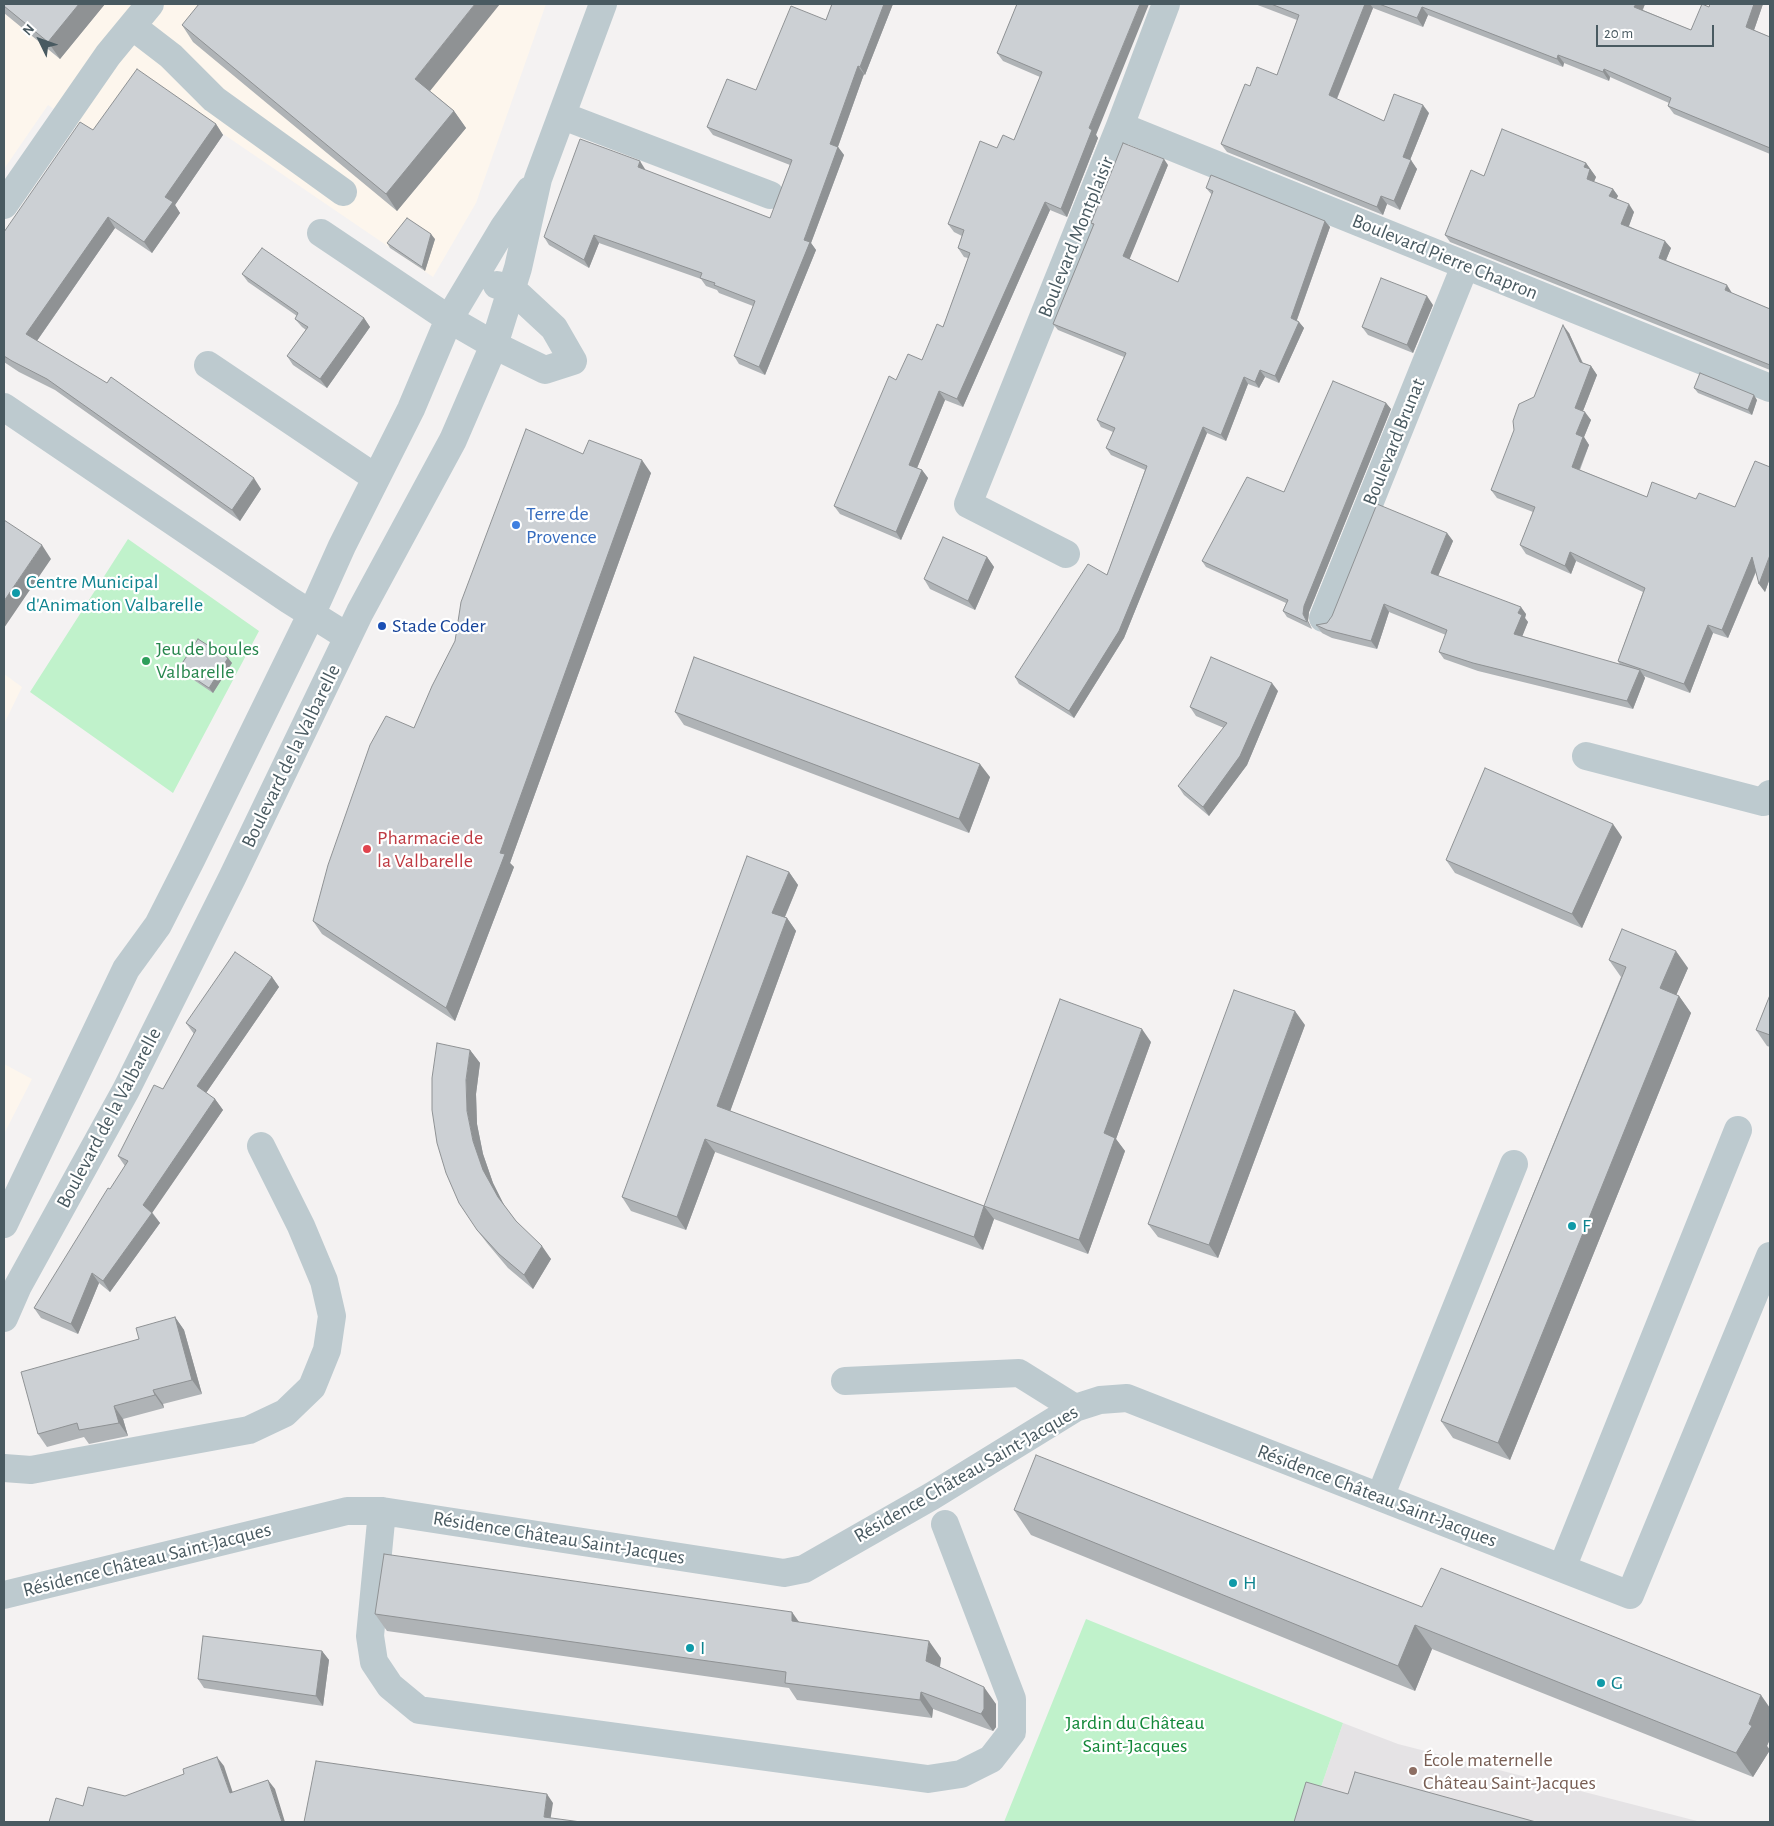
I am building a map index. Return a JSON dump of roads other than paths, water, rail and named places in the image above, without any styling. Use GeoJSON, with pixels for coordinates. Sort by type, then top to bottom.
{"type":"FeatureCollection","features":[{"type":"Feature","properties":{"kind":"street"},"geometry":{"type":"LineString","coordinates":[[4,205],[108,55],[150,4]]}},
{"type":"Feature","properties":{"kind":"street","name":"Boulevard de la Valbarelle"},"geometry":{"type":"LineString","coordinates":[[4,1318],[11,1284],[126,1090],[232,878],[348,637],[453,440],[494,345],[512,289],[538,179],[603,4]]}},
{"type":"Feature","properties":{"kind":"street","name":"Boulevard Montplaisir"},"geometry":{"type":"LineString","coordinates":[[1066,554],[968,504],[1120,126],[1166,4]]}},
{"type":"Feature","properties":{"kind":"street"},"geometry":{"type":"LineString","coordinates":[[132,26],[171,56],[214,99],[344,192]]}},
{"type":"Feature","properties":{"kind":"street"},"geometry":{"type":"LineString","coordinates":[[562,116],[770,195]]}},
{"type":"Feature","properties":{"kind":"street","name":"Boulevard Pierre Chapron"},"geometry":{"type":"LineString","coordinates":[[1120,126],[1770,388]]}},
{"type":"Feature","properties":{"kind":"street","name":"Boulevard de la Valbarelle"},"geometry":{"type":"LineString","coordinates":[[4,1224],[126,969],[158,925],[311,615],[411,409],[449,319],[504,227],[538,179]]}},
{"type":"Feature","properties":{"kind":"street"},"geometry":{"type":"LineString","coordinates":[[322,233],[449,319],[494,345],[545,370],[573,360],[554,328],[512,289],[474,280]]}},
{"type":"Feature","properties":{"kind":"street","name":"Boulevard Brunat"},"geometry":{"type":"LineString","coordinates":[[1323,618],[1465,266]]}},
{"type":"Feature","properties":{"kind":"street"},"geometry":{"type":"LineString","coordinates":[[208,365],[376,478]]}},
{"type":"Feature","properties":{"kind":"street"},"geometry":{"type":"LineString","coordinates":[[4,407],[311,615],[348,637]]}},
{"type":"Feature","properties":{"kind":"street"},"geometry":{"type":"LineString","coordinates":[[1586,756],[1763,802],[1770,794]]}},
{"type":"Feature","properties":{"kind":"street"},"geometry":{"type":"LineString","coordinates":[[1562,1568],[1738,1130]]}},
{"type":"Feature","properties":{"kind":"street"},"geometry":{"type":"LineString","coordinates":[[4,1468],[31,1470],[249,1430],[285,1413],[312,1387],[327,1350],[332,1316],[324,1281],[301,1226],[261,1146]]}},
{"type":"Feature","properties":{"kind":"street"},"geometry":{"type":"LineString","coordinates":[[1380,1497],[1514,1164]]}},
{"type":"Feature","properties":{"kind":"street","name":"Résidence Château Saint-Jacques"},"geometry":{"type":"LineString","coordinates":[[5,1594],[347,1512],[382,1511],[784,1572],[804,1569],[932,1496],[1075,1408],[1100,1400],[1127,1398],[1630,1595],[1770,1256]]}},
{"type":"Feature","properties":{"kind":"street"},"geometry":{"type":"LineString","coordinates":[[845,1381],[1019,1373],[1075,1408]]}},
{"type":"Feature","properties":{"kind":"street"},"geometry":{"type":"LineString","coordinates":[[382,1511],[370,1636],[374,1662],[390,1686],[419,1710],[928,1779],[962,1774],[991,1759],[1012,1732],[1012,1699],[945,1524]]}},
{"type":"Feature","properties":{"kind":"place","name":"Terre de Provence"},"geometry":{"type":"Point","coordinates":[516,525]}},
{"type":"Feature","properties":{"kind":"place","name":"Centre Municipal d'Animation Valbarelle"},"geometry":{"type":"Point","coordinates":[16,593]}},
{"type":"Feature","properties":{"kind":"place","name":"Stade Coder"},"geometry":{"type":"Point","coordinates":[382,626]}},
{"type":"Feature","properties":{"kind":"place","name":"Jeu de boules Valbarelle"},"geometry":{"type":"Point","coordinates":[146,661]}},
{"type":"Feature","properties":{"kind":"place","name":"Pharmacie de la Valbarelle"},"geometry":{"type":"Point","coordinates":[367,849]}},
{"type":"Feature","properties":{"kind":"place","name":"F"},"geometry":{"type":"Point","coordinates":[1572,1226]}},
{"type":"Feature","properties":{"kind":"place","name":"H"},"geometry":{"type":"Point","coordinates":[1233,1583]}},
{"type":"Feature","properties":{"kind":"place","name":"I"},"geometry":{"type":"Point","coordinates":[690,1648]}},
{"type":"Feature","properties":{"kind":"place","name":"G"},"geometry":{"type":"Point","coordinates":[1601,1683]}},
{"type":"Feature","properties":{"kind":"place","name":"École maternelle Château Saint-Jacques"},"geometry":{"type":"Point","coordinates":[1413,1771]}},
{"type":"Feature","properties":{"kind":"park label","name":"Jardin du Château Saint-Jacques"},"geometry":{"type":"Point","coordinates":[1135,1734]}}]}
